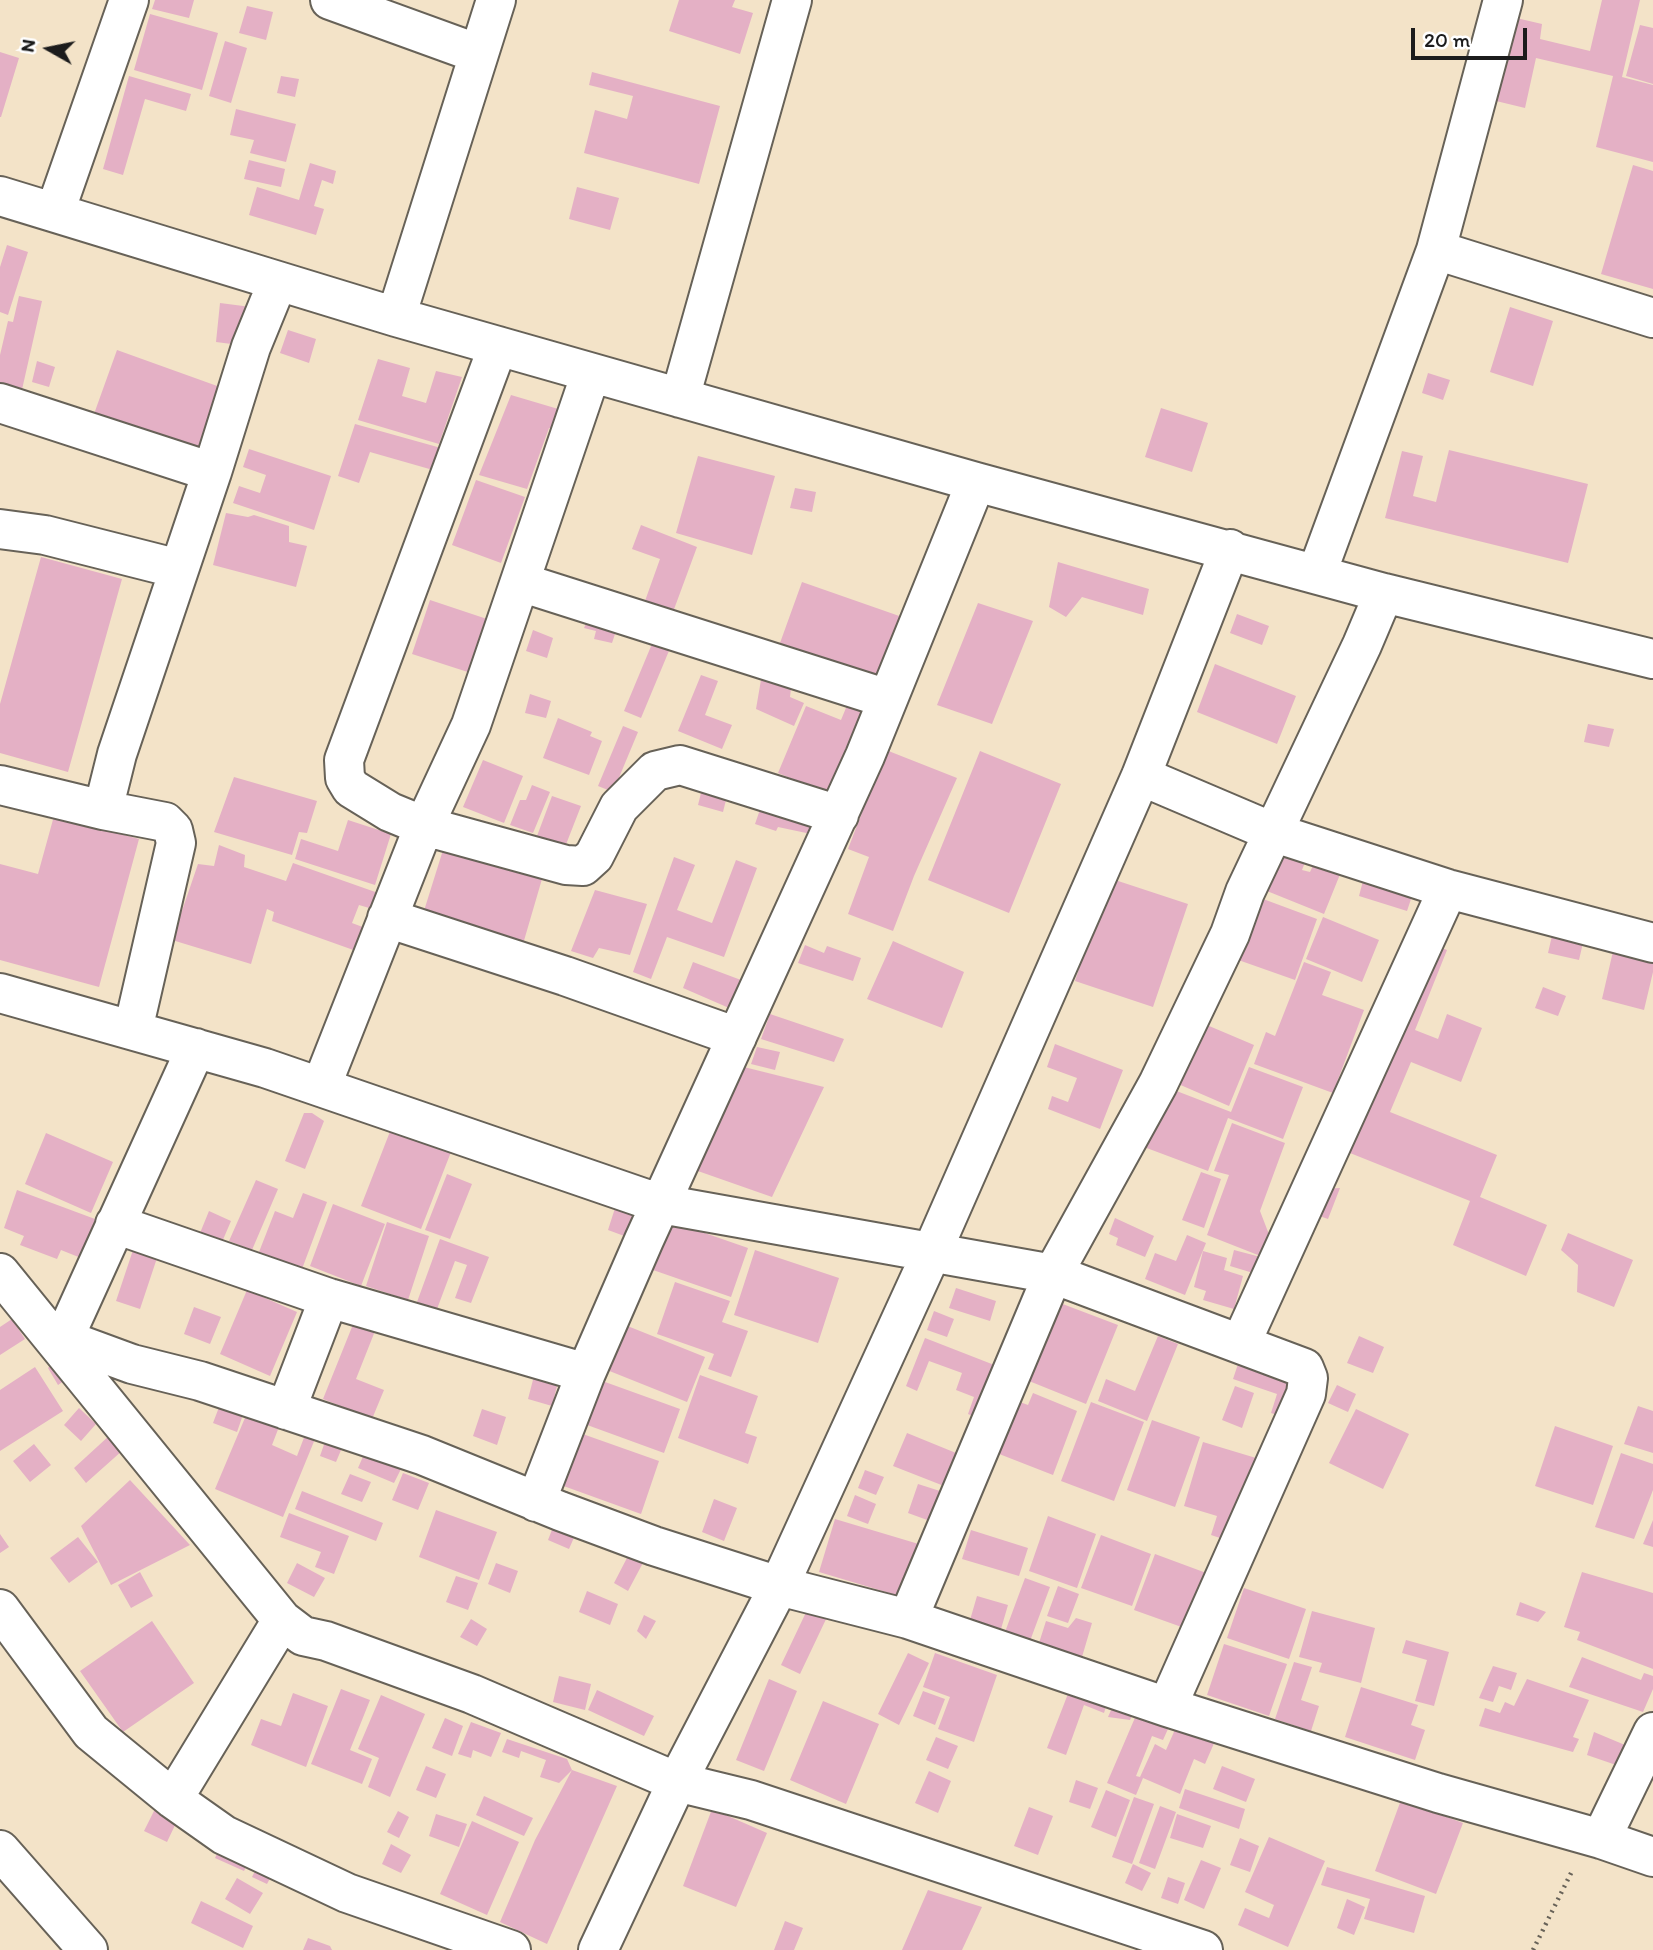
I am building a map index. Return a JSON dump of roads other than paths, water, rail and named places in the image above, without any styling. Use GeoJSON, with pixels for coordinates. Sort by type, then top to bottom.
{"type":"FeatureCollection","features":[{"type":"Feature","properties":{"kind":"street"},"geometry":{"type":"LineString","coordinates":[[55,212],[129,0]]}},
{"type":"Feature","properties":{"kind":"street"},"geometry":{"type":"LineString","coordinates":[[330,0],[479,54]]}},
{"type":"Feature","properties":{"kind":"street"},"geometry":{"type":"LineString","coordinates":[[396,317],[496,0]]}},
{"type":"Feature","properties":{"kind":"street"},"geometry":{"type":"LineString","coordinates":[[680,398],[792,0]]}},
{"type":"Feature","properties":{"kind":"street"},"geometry":{"type":"LineString","coordinates":[[1317,573],[1436,250],[1503,0]]}},
{"type":"Feature","properties":{"kind":"street"},"geometry":{"type":"LineString","coordinates":[[0,195],[396,317],[976,482],[1384,593],[1653,659]]}},
{"type":"Feature","properties":{"kind":"street"},"geometry":{"type":"LineString","coordinates":[[1436,250],[1653,318]]}},
{"type":"Feature","properties":{"kind":"street"},"geometry":{"type":"LineString","coordinates":[[103,810],[117,754],[251,347],[278,281]]}},
{"type":"Feature","properties":{"kind":"street"},"geometry":{"type":"LineString","coordinates":[[498,346],[344,760],[345,778],[351,789],[390,813],[424,826],[566,866],[583,866],[594,856],[619,807],[655,771],[680,765],[839,815]]}},
{"type":"Feature","properties":{"kind":"street"},"geometry":{"type":"LineString","coordinates":[[321,1087],[424,826],[471,725],[591,373]]}},
{"type":"Feature","properties":{"kind":"street"},"geometry":{"type":"LineString","coordinates":[[0,403],[212,472]]}},
{"type":"Feature","properties":{"kind":"street"},"geometry":{"type":"LineString","coordinates":[[536,1502],[586,1373],[839,815],[976,482]]}},
{"type":"Feature","properties":{"kind":"street"},"geometry":{"type":"LineString","coordinates":[[0,529],[45,535],[179,569]]}},
{"type":"Feature","properties":{"kind":"street"},"geometry":{"type":"LineString","coordinates":[[598,1950],[677,1782],[779,1586],[931,1254],[1141,776],[1230,549]]}},
{"type":"Feature","properties":{"kind":"street"},"geometry":{"type":"LineString","coordinates":[[520,582],[888,699]]}},
{"type":"Feature","properties":{"kind":"street"},"geometry":{"type":"LineString","coordinates":[[908,1619],[1053,1274],[1158,1084],[1230,934],[1245,892],[1363,645],[1384,593]]}},
{"type":"Feature","properties":{"kind":"street"},"geometry":{"type":"LineString","coordinates":[[1141,776],[1275,833],[1448,889],[1653,943]]}},
{"type":"Feature","properties":{"kind":"street"},"geometry":{"type":"LineString","coordinates":[[0,785],[165,822],[173,830],[176,843],[133,1030]]}},
{"type":"Feature","properties":{"kind":"street"},"geometry":{"type":"LineString","coordinates":[[1241,1343],[1448,889]]}},
{"type":"Feature","properties":{"kind":"street"},"geometry":{"type":"LineString","coordinates":[[387,919],[565,976],[737,1037]]}},
{"type":"Feature","properties":{"kind":"street"},"geometry":{"type":"LineString","coordinates":[[0,993],[265,1068],[661,1204],[1053,1274],[1304,1368],[1308,1378],[1306,1394],[1167,1707]]}},
{"type":"Feature","properties":{"kind":"street"},"geometry":{"type":"LineString","coordinates":[[62,1343],[196,1048]]}},
{"type":"Feature","properties":{"kind":"street"},"geometry":{"type":"LineString","coordinates":[[115,1224],[329,1298],[586,1373]]}},
{"type":"Feature","properties":{"kind":"street"},"geometry":{"type":"LineString","coordinates":[[0,1273],[62,1343],[282,1620],[303,1636],[326,1641],[472,1694],[677,1782],[751,1800],[1132,1939],[1203,1950]]}},
{"type":"Feature","properties":{"kind":"street"},"geometry":{"type":"LineString","coordinates":[[286,1410],[329,1298]]}},
{"type":"Feature","properties":{"kind":"street"},"geometry":{"type":"LineString","coordinates":[[62,1343],[200,1381],[422,1455],[536,1502],[654,1546],[779,1586],[908,1619],[1167,1707],[1438,1793],[1601,1839],[1653,1857]]}},
{"type":"Feature","properties":{"kind":"street"},"geometry":{"type":"LineString","coordinates":[[0,1609],[90,1732],[173,1799],[223,1835],[348,1893],[511,1950]]}},
{"type":"Feature","properties":{"kind":"street"},"geometry":{"type":"LineString","coordinates":[[173,1799],[282,1620]]}},
{"type":"Feature","properties":{"kind":"street"},"geometry":{"type":"LineString","coordinates":[[1601,1839],[1653,1732]]}},
{"type":"Feature","properties":{"kind":"street"},"geometry":{"type":"LineString","coordinates":[[0,1850],[88,1950]]}}]}
